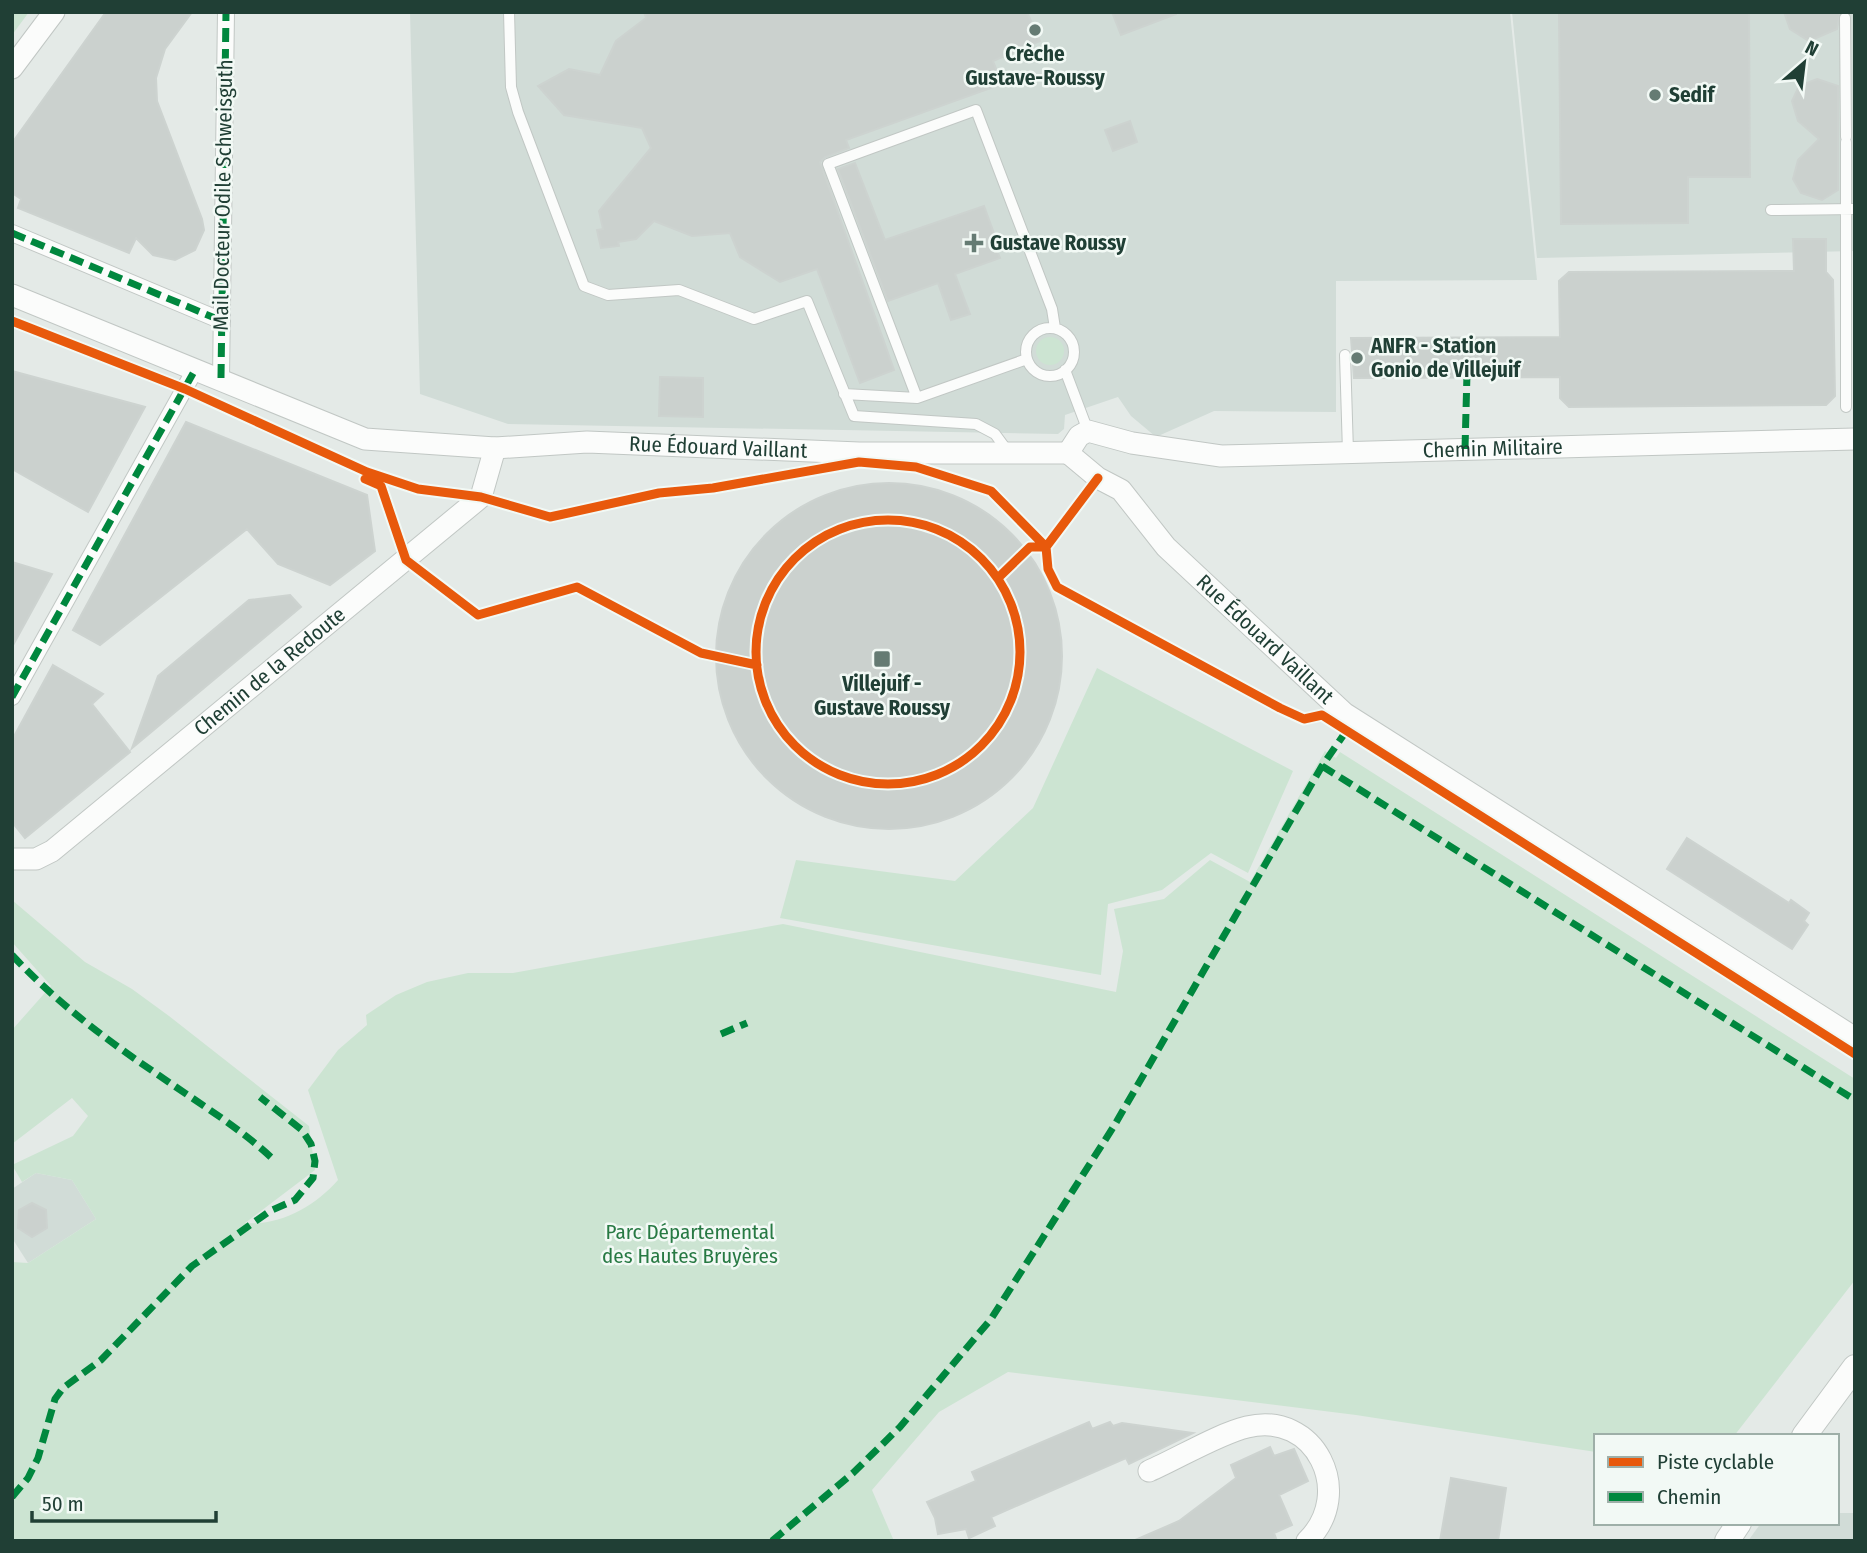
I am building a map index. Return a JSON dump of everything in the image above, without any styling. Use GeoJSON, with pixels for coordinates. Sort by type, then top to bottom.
{"type":"FeatureCollection","features":[{"type":"Feature","properties":{"kind":"street"},"geometry":{"type":"LineString","coordinates":[[12,68],[54,12]]}},
{"type":"Feature","properties":{"kind":"street","name":"Mail Docteur Odile Schweisguth"},"geometry":{"type":"LineString","coordinates":[[221,378],[226,12]]}},
{"type":"Feature","properties":{"kind":"street"},"geometry":{"type":"LineString","coordinates":[[12,233],[222,321]]}},
{"type":"Feature","properties":{"kind":"street","name":"Rue Édouard Vaillant"},"geometry":{"type":"LineString","coordinates":[[12,295],[365,439],[495,448],[587,442],[859,453],[1068,453],[1098,478],[1121,490],[1166,547],[1344,713],[1855,1038]]}},
{"type":"Feature","properties":{"kind":"street"},"geometry":{"type":"LineString","coordinates":[[12,697],[196,368]]}},
{"type":"Feature","properties":{"kind":"street"},"geometry":{"type":"LineString","coordinates":[[1068,453],[1079,436],[1088,431]]}},
{"type":"Feature","properties":{"kind":"street","name":"Chemin Militaire"},"geometry":{"type":"LineString","coordinates":[[1088,431],[1132,443],[1221,456],[1855,439]]}},
{"type":"Feature","properties":{"kind":"street","name":"Chemin de la Redoute"},"geometry":{"type":"LineString","coordinates":[[12,859],[36,859],[52,851],[406,560],[481,496],[495,448]]}},
{"type":"Feature","properties":{"kind":"street"},"geometry":{"type":"LineString","coordinates":[[1805,1434],[1855,1367]]}},
{"type":"Feature","properties":{"kind":"street"},"geometry":{"type":"LineString","coordinates":[[1149,1471],[1247,1427],[1270,1425],[1292,1432],[1309,1443],[1329,1474],[1331,1494],[1322,1527],[1307,1541]]}},
{"type":"Feature","properties":{"kind":"street"},"geometry":{"type":"LineString","coordinates":[[1727,1541],[1739,1525]]}},
{"type":"Feature","properties":{"kind":"lane"},"geometry":{"type":"LineString","coordinates":[[509,12],[511,87],[584,286],[608,295],[679,290],[754,319],[807,301],[854,416],[976,424],[995,434],[1010,454]]}},
{"type":"Feature","properties":{"kind":"lane"},"geometry":{"type":"LineString","coordinates":[[1845,18],[1846,139],[1850,209],[1846,407]]}},
{"type":"Feature","properties":{"kind":"lane"},"geometry":{"type":"LineString","coordinates":[[917,398],[828,164],[976,110],[1052,309],[1055,328]]}},
{"type":"Feature","properties":{"kind":"lane"},"geometry":{"type":"LineString","coordinates":[[1771,210],[1850,209]]}},
{"type":"Feature","properties":{"kind":"lane"},"geometry":{"type":"LineString","coordinates":[[1047,328],[1055,328],[1064,333],[1072,343],[1073,358],[1065,370],[1058,374],[1043,375],[1036,371],[1027,359],[1026,350],[1032,336],[1047,328]]}},
{"type":"Feature","properties":{"kind":"lane"},"geometry":{"type":"LineString","coordinates":[[1345,355],[1348,452]]}},
{"type":"Feature","properties":{"kind":"lane"},"geometry":{"type":"LineString","coordinates":[[845,394],[917,398],[1027,359]]}},
{"type":"Feature","properties":{"kind":"lane"},"geometry":{"type":"LineString","coordinates":[[1065,370],[1088,431]]}},
{"type":"Feature","properties":{"kind":"shaded area","name":"Gustave Roussy"},"geometry":{"type":"Polygon","coordinates":[[[410,12],[1510,12],[1537,280],[1336,281],[1336,412],[1214,411],[1156,437],[1131,416],[1118,397],[1065,415],[1064,429],[1058,434],[508,424],[420,394],[410,12]]]}},
{"type":"Feature","properties":{"kind":"shaded area"},"geometry":{"type":"Polygon","coordinates":[[[1512,12],[1855,12],[1855,251],[1537,258],[1512,12]]]}},
{"type":"Feature","properties":{"kind":"shaded area"},"geometry":{"type":"Polygon","coordinates":[[[36,1173],[72,1180],[96,1219],[28,1263],[12,1238],[12,1189],[36,1173]]]}},
{"type":"Feature","properties":{"kind":"shaded area"},"geometry":{"type":"Polygon","coordinates":[[[1839,1513],[1855,1513],[1855,1541],[1748,1541],[1760,1525],[1839,1525],[1839,1513]]]}},
{"type":"Feature","properties":{"kind":"green space"},"geometry":{"type":"Polygon","coordinates":[[[12,12],[29,12],[12,35],[12,12]]]}},
{"type":"Feature","properties":{"kind":"green space"},"geometry":{"type":"Polygon","coordinates":[[[1050,337],[1060,341],[1064,351],[1060,361],[1050,365],[1040,361],[1036,351],[1040,341],[1050,337]]]}},
{"type":"Feature","properties":{"kind":"green space"},"geometry":{"type":"Polygon","coordinates":[[[1097,668],[1293,771],[1248,873],[1211,853],[1162,890],[1108,904],[1101,975],[780,918],[796,860],[955,881],[1033,808],[1097,668]]]}},
{"type":"Feature","properties":{"kind":"green space","name":"Parc Départemental des Hautes Bruyères"},"geometry":{"type":"Polygon","coordinates":[[[1325,751],[1336,758],[1340,752],[1855,1079],[1855,1280],[1736,1434],[1594,1434],[1594,1452],[1356,1415],[1008,1372],[939,1412],[872,1490],[894,1541],[12,1541],[12,1262],[28,1263],[96,1219],[72,1180],[36,1173],[22,1182],[12,1165],[73,1136],[88,1116],[72,1098],[12,1144],[12,1030],[51,986],[12,942],[12,900],[85,962],[132,989],[169,1016],[309,1126],[315,1170],[245,1223],[258,1223],[284,1218],[308,1206],[338,1180],[308,1090],[338,1050],[367,1025],[366,1015],[396,995],[427,982],[468,973],[513,973],[783,924],[1116,992],[1123,951],[1114,909],[1164,899],[1210,860],[1250,882],[1325,751]]]}},
{"type":"Feature","properties":{"kind":"building"},"geometry":{"type":"Polygon","coordinates":[[[106,12],[192,12],[165,49],[156,78],[157,101],[204,230],[195,250],[175,260],[153,255],[136,238],[129,253],[18,208],[21,199],[12,193],[12,143],[106,12]]]}},
{"type":"Feature","properties":{"kind":"building"},"geometry":{"type":"Polygon","coordinates":[[[644,12],[1027,12],[1040,41],[993,61],[1002,84],[846,140],[849,148],[825,157],[820,162],[894,370],[860,383],[817,269],[780,282],[740,257],[730,233],[692,236],[654,221],[636,239],[618,242],[619,246],[601,248],[597,230],[603,229],[599,211],[651,148],[642,128],[564,115],[538,86],[569,69],[600,75],[616,41],[646,18],[644,12]]]}},
{"type":"Feature","properties":{"kind":"building"},"geometry":{"type":"Polygon","coordinates":[[[1112,12],[1176,12],[1176,14],[1121,35],[1112,12]]]}},
{"type":"Feature","properties":{"kind":"building","name":"Sedif"},"geometry":{"type":"Polygon","coordinates":[[[1559,12],[1749,12],[1750,177],[1688,177],[1688,223],[1561,224],[1559,12]]]}},
{"type":"Feature","properties":{"kind":"building"},"geometry":{"type":"Polygon","coordinates":[[[1784,12],[1840,12],[1837,29],[1809,41],[1790,29],[1784,12]]]}},
{"type":"Feature","properties":{"kind":"building"},"geometry":{"type":"Polygon","coordinates":[[[1817,79],[1838,86],[1838,190],[1822,200],[1801,193],[1793,179],[1798,160],[1819,139],[1798,121],[1792,101],[1799,86],[1817,79]]]}},
{"type":"Feature","properties":{"kind":"building"},"geometry":{"type":"Polygon","coordinates":[[[1130,121],[1137,142],[1113,151],[1105,130],[1130,121]]]}},
{"type":"Feature","properties":{"kind":"building"},"geometry":{"type":"Polygon","coordinates":[[[855,163],[885,240],[984,206],[1000,258],[955,274],[970,314],[951,320],[938,283],[888,301],[838,169],[855,163]]]}},
{"type":"Feature","properties":{"kind":"building"},"geometry":{"type":"Polygon","coordinates":[[[1793,239],[1826,239],[1826,272],[1833,280],[1835,396],[1826,405],[1569,407],[1560,398],[1560,377],[1354,378],[1351,338],[1560,337],[1559,281],[1569,272],[1794,271],[1793,239]]]}},
{"type":"Feature","properties":{"kind":"building"},"geometry":{"type":"Polygon","coordinates":[[[12,371],[145,407],[88,512],[12,469],[12,371]]]}},
{"type":"Feature","properties":{"kind":"building"},"geometry":{"type":"Polygon","coordinates":[[[660,377],[703,378],[703,417],[659,416],[660,377]]]}},
{"type":"Feature","properties":{"kind":"building"},"geometry":{"type":"Polygon","coordinates":[[[186,422],[367,495],[375,551],[330,585],[278,564],[247,529],[100,645],[73,630],[186,422]]]}},
{"type":"Feature","properties":{"kind":"building","name":"Villejuif - Gustave Roussy"},"geometry":{"type":"Polygon","coordinates":[[[872,483],[906,483],[939,490],[971,503],[1012,533],[1033,560],[1049,590],[1059,622],[1062,656],[1059,690],[1049,722],[1033,752],[1012,779],[971,809],[939,822],[906,829],[872,829],[839,822],[807,809],[779,790],[755,766],[736,738],[723,706],[716,673],[716,639],[723,606],[736,574],[755,546],[779,522],[807,503],[839,490],[872,483]]]}},
{"type":"Feature","properties":{"kind":"building"},"geometry":{"type":"Polygon","coordinates":[[[12,562],[52,574],[12,647],[12,562]]]}},
{"type":"Feature","properties":{"kind":"building"},"geometry":{"type":"Polygon","coordinates":[[[290,595],[301,607],[132,748],[158,676],[249,600],[290,595]]]}},
{"type":"Feature","properties":{"kind":"building"},"geometry":{"type":"Polygon","coordinates":[[[53,665],[103,694],[92,704],[130,752],[25,838],[12,822],[12,740],[53,665]]]}},
{"type":"Feature","properties":{"kind":"building"},"geometry":{"type":"Polygon","coordinates":[[[1687,838],[1809,913],[1804,921],[1808,925],[1792,949],[1667,869],[1687,838]]]}},
{"type":"Feature","properties":{"kind":"building"},"geometry":{"type":"Polygon","coordinates":[[[32,1203],[46,1210],[47,1228],[32,1237],[18,1228],[19,1210],[32,1203]]]}},
{"type":"Feature","properties":{"kind":"building"},"geometry":{"type":"Polygon","coordinates":[[[1089,1422],[1092,1429],[1110,1422],[1113,1426],[1122,1423],[1193,1433],[1129,1464],[1126,1458],[991,1517],[995,1526],[969,1538],[966,1529],[938,1534],[935,1518],[927,1502],[976,1481],[972,1472],[1089,1422]]]}},
{"type":"Feature","properties":{"kind":"building"},"geometry":{"type":"Polygon","coordinates":[[[1270,1447],[1274,1456],[1294,1449],[1308,1481],[1279,1495],[1292,1525],[1274,1533],[1277,1541],[1133,1541],[1179,1521],[1236,1478],[1231,1465],[1270,1447]]]}},
{"type":"Feature","properties":{"kind":"building"},"geometry":{"type":"Polygon","coordinates":[[[1451,1478],[1506,1488],[1498,1541],[1440,1541],[1451,1478]]]}},
{"type":"Feature","properties":{"kind":"marked path"},"geometry":{"type":"LineString","coordinates":[[221,378],[226,12]]}},
{"type":"Feature","properties":{"kind":"marked path"},"geometry":{"type":"LineString","coordinates":[[12,233],[222,321]]}},
{"type":"Feature","properties":{"kind":"marked path"},"geometry":{"type":"LineString","coordinates":[[12,697],[196,368]]}},
{"type":"Feature","properties":{"kind":"marked path"},"geometry":{"type":"LineString","coordinates":[[1465,449],[1467,373]]}},
{"type":"Feature","properties":{"kind":"marked path"},"geometry":{"type":"LineString","coordinates":[[772,1541],[853,1473],[900,1427],[991,1319],[1114,1126],[1322,766],[1349,727]]}},
{"type":"Feature","properties":{"kind":"marked path"},"geometry":{"type":"LineString","coordinates":[[1322,766],[1855,1100]]}},
{"type":"Feature","properties":{"kind":"marked path"},"geometry":{"type":"LineString","coordinates":[[12,955],[45,988],[100,1033],[232,1126],[274,1160]]}},
{"type":"Feature","properties":{"kind":"marked path"},"geometry":{"type":"LineString","coordinates":[[721,1034],[747,1023]]}},
{"type":"Feature","properties":{"kind":"marked path"},"geometry":{"type":"LineString","coordinates":[[12,1497],[28,1478],[38,1458],[55,1399],[63,1388],[101,1360],[192,1266],[270,1211],[295,1200],[313,1178],[315,1161],[311,1144],[302,1130],[260,1097]]}},
{"type":"Feature","properties":{"kind":"cycle path"},"geometry":{"type":"LineString","coordinates":[[12,321],[185,389],[367,472],[418,489],[481,497],[550,517],[659,493],[713,488],[859,462],[916,467],[991,491],[1046,547],[1048,569],[1057,587],[1280,708],[1304,719],[1322,715],[1855,1054]]}},
{"type":"Feature","properties":{"kind":"cycle path"},"geometry":{"type":"LineString","coordinates":[[998,578],[1030,547],[1046,547],[1098,478]]}},
{"type":"Feature","properties":{"kind":"cycle path"},"geometry":{"type":"LineString","coordinates":[[365,479],[381,486],[406,560],[478,615],[577,587],[701,653],[757,665]]}},
{"type":"Feature","properties":{"kind":"cycle path"},"geometry":{"type":"LineString","coordinates":[[888,520],[914,523],[938,530],[972,550],[990,568],[1010,602],[1017,626],[1020,652],[1017,678],[1010,702],[990,736],[972,754],[938,774],[914,781],[888,784],[862,781],[838,774],[804,754],[786,736],[766,702],[759,678],[756,652],[759,626],[766,602],[786,568],[804,550],[838,530],[862,523],[888,520]]}},
{"type":"Feature","properties":{"kind":"place","name":"Crèche Gustave-Roussy"},"geometry":{"type":"Point","coordinates":[1035,30]}},
{"type":"Feature","properties":{"kind":"place","name":"Sedif"},"geometry":{"type":"Point","coordinates":[1655,95]}},
{"type":"Feature","properties":{"kind":"place","name":"Gustave Roussy"},"geometry":{"type":"Point","coordinates":[974,243]}},
{"type":"Feature","properties":{"kind":"place","name":"ANFR - Station Gonio de Villejuif"},"geometry":{"type":"Point","coordinates":[1357,358]}},
{"type":"Feature","properties":{"kind":"place","name":"Villejuif - Gustave Roussy"},"geometry":{"type":"Point","coordinates":[882,659]}}]}
